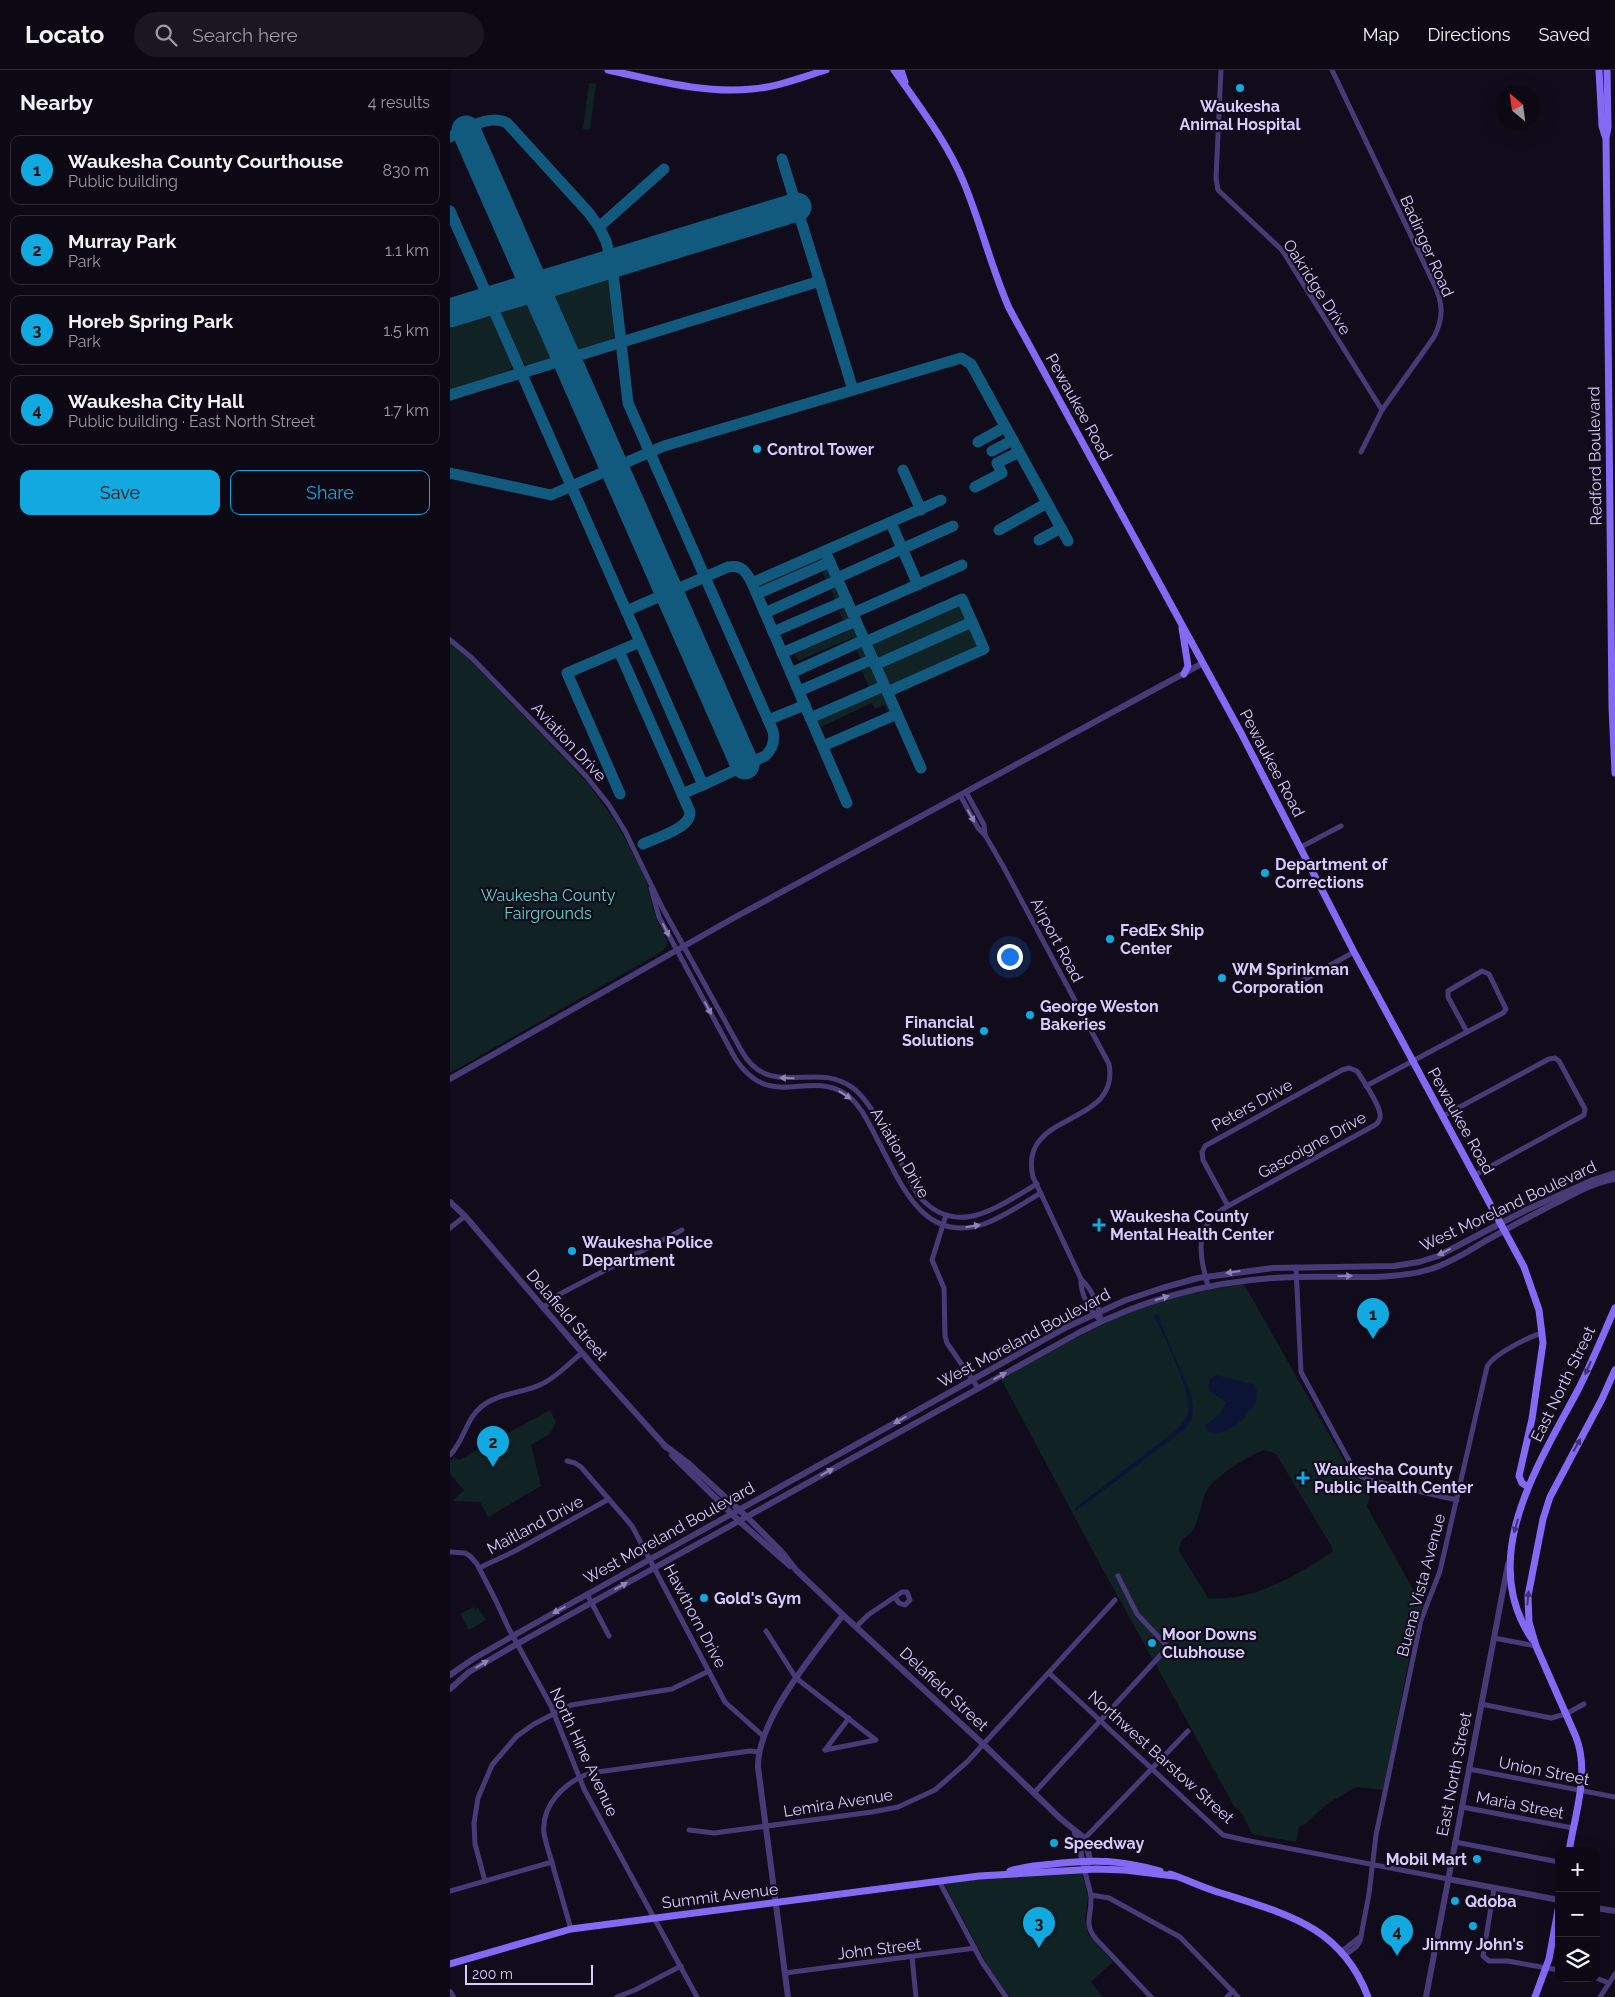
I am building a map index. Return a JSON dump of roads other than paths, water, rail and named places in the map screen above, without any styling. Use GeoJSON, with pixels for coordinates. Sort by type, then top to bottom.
{"type":"FeatureCollection","features":[{"type":"Feature","properties":{"kind":"main road"},"geometry":{"type":"LineString","coordinates":[[608,70],[683,85],[729,90],[767,87],[826,70]]}},
{"type":"Feature","properties":{"kind":"main road","name":"Pewaukee Road"},"geometry":{"type":"LineString","coordinates":[[894,70],[953,158],[965,184],[1001,290],[1009,308],[1203,663],[1412,1061],[1505,1230],[1531,1284],[1540,1316],[1543,1349],[1519,1476],[1522,1483],[1528,1487]]}},
{"type":"Feature","properties":{"kind":"main road"},"geometry":{"type":"LineString","coordinates":[[901,70],[906,87]]}},
{"type":"Feature","properties":{"kind":"main road","name":"Redford Boulevard"},"geometry":{"type":"LineString","coordinates":[[1599,70],[1602,126],[1606,138]]}},
{"type":"Feature","properties":{"kind":"main road","name":"Redford Boulevard"},"geometry":{"type":"LineString","coordinates":[[1607,70],[1608,127],[1606,138],[1612,708],[1615,773]]}},
{"type":"Feature","properties":{"kind":"main road"},"geometry":{"type":"LineString","coordinates":[[1182,625],[1188,666],[1184,674]]}},
{"type":"Feature","properties":{"kind":"main road","name":"East North Street"},"geometry":{"type":"LineString","coordinates":[[1536,1646],[1526,1631],[1518,1610],[1511,1576],[1511,1543],[1528,1487],[1580,1386],[1615,1308]]}},
{"type":"Feature","properties":{"kind":"main road"},"geometry":{"type":"LineString","coordinates":[[1569,1847],[1580,1791],[1582,1773],[1581,1752],[1536,1646],[1529,1622],[1528,1605],[1545,1510],[1556,1483],[1602,1399],[1615,1370]]}},
{"type":"Feature","properties":{"kind":"main road"},"geometry":{"type":"LineString","coordinates":[[1090,1860],[1129,1864],[1174,1876],[1293,1917],[1321,1933],[1343,1954],[1360,1977],[1368,1997]]}},
{"type":"Feature","properties":{"kind":"main road","name":"Summit Avenue"},"geometry":{"type":"LineString","coordinates":[[998,1875],[1026,1868],[1090,1860]]}},
{"type":"Feature","properties":{"kind":"main road"},"geometry":{"type":"LineString","coordinates":[[1085,1870],[1125,1870],[1174,1876]]}},
{"type":"Feature","properties":{"kind":"main road","name":"Summit Avenue"},"geometry":{"type":"LineString","coordinates":[[450,1964],[571,1929],[939,1881],[998,1875],[1085,1870]]}},
{"type":"Feature","properties":{"kind":"main road"},"geometry":{"type":"LineString","coordinates":[[1535,1997],[1553,1942],[1555,1930]]}},
{"type":"Feature","properties":{"kind":"street","name":"Oakridge Drive"},"geometry":{"type":"LineString","coordinates":[[1221,70],[1216,178],[1218,190],[1282,250],[1382,410]]}},
{"type":"Feature","properties":{"kind":"street","name":"Badinger Road"},"geometry":{"type":"LineString","coordinates":[[1332,70],[1434,284],[1441,304],[1441,320],[1434,337],[1382,410],[1361,452]]}},
{"type":"Feature","properties":{"kind":"street","name":"Aviation Drive"},"geometry":{"type":"LineString","coordinates":[[450,640],[472,658],[593,785],[617,817],[743,1054],[760,1071],[780,1078],[818,1076],[833,1078],[853,1088],[866,1100],[918,1195],[929,1206],[946,1215],[956,1218],[972,1217],[995,1208],[1037,1184]]}},
{"type":"Feature","properties":{"kind":"street"},"geometry":{"type":"LineString","coordinates":[[450,1080],[684,945],[1203,663]]}},
{"type":"Feature","properties":{"kind":"street","name":"Airport Road"},"geometry":{"type":"LineString","coordinates":[[963,794],[984,825],[985,834],[1106,1058],[1110,1071],[1108,1086],[1099,1102],[1048,1131],[1037,1142],[1031,1164],[1041,1193],[1081,1279],[1087,1284],[1101,1321]]}},
{"type":"Feature","properties":{"kind":"street"},"geometry":{"type":"LineString","coordinates":[[1301,847],[1341,826]]}},
{"type":"Feature","properties":{"kind":"street","name":"Aviation Drive"},"geometry":{"type":"LineString","coordinates":[[648,877],[657,912],[676,950],[736,1060],[746,1072],[760,1082],[783,1088],[817,1085],[834,1088],[848,1096],[862,1111],[906,1193],[916,1207],[928,1217],[942,1224],[968,1227],[984,1224],[1041,1193]]}},
{"type":"Feature","properties":{"kind":"street"},"geometry":{"type":"LineString","coordinates":[[1291,987],[1354,952]]}},
{"type":"Feature","properties":{"kind":"street","name":"Gascoigne Drive"},"geometry":{"type":"LineString","coordinates":[[1208,1286],[1200,1253],[1202,1235],[1209,1221],[1219,1211],[1375,1125],[1379,1121],[1380,1113],[1366,1086],[1503,1013],[1506,1009],[1486,972],[1479,972],[1448,991],[1448,997],[1467,1032]]}},
{"type":"Feature","properties":{"kind":"street"},"geometry":{"type":"LineString","coordinates":[[700,994],[708,990]]}},
{"type":"Feature","properties":{"kind":"street"},"geometry":{"type":"LineString","coordinates":[[1443,1116],[1555,1058],[1559,1061],[1585,1109],[1585,1114],[1580,1119],[1475,1175]]}},
{"type":"Feature","properties":{"kind":"street","name":"Peters Drive"},"geometry":{"type":"LineString","coordinates":[[1228,1206],[1202,1156],[1202,1150],[1207,1145],[1345,1069],[1357,1071],[1366,1086]]}},
{"type":"Feature","properties":{"kind":"street"},"geometry":{"type":"LineString","coordinates":[[760,1071],[760,1082]]}},
{"type":"Feature","properties":{"kind":"street"},"geometry":{"type":"LineString","coordinates":[[817,1085],[818,1076]]}},
{"type":"Feature","properties":{"kind":"street"},"geometry":{"type":"LineString","coordinates":[[872,1130],[880,1126]]}},
{"type":"Feature","properties":{"kind":"street"},"geometry":{"type":"LineString","coordinates":[[884,1153],[893,1148]]}},
{"type":"Feature","properties":{"kind":"street","name":"West Moreland Boulevard"},"geometry":{"type":"LineString","coordinates":[[450,1675],[473,1658],[529,1626],[1051,1336],[1131,1298],[1205,1277],[1260,1269],[1394,1266],[1426,1260],[1500,1222],[1593,1180],[1615,1173]]}},
{"type":"Feature","properties":{"kind":"street","name":"West Moreland Boulevard"},"geometry":{"type":"LineString","coordinates":[[450,1688],[469,1672],[518,1644],[1101,1321],[1163,1297],[1208,1286],[1261,1279],[1400,1275],[1428,1269],[1448,1262],[1531,1215],[1588,1187],[1615,1179]]}},
{"type":"Feature","properties":{"kind":"street","name":"Delafield Street"},"geometry":{"type":"LineString","coordinates":[[450,1202],[664,1445],[718,1496],[739,1521],[758,1538],[776,1550]]}},
{"type":"Feature","properties":{"kind":"street"},"geometry":{"type":"LineString","coordinates":[[995,1208],[1000,1216]]}},
{"type":"Feature","properties":{"kind":"street"},"geometry":{"type":"LineString","coordinates":[[946,1215],[932,1260],[944,1288],[945,1336],[947,1343],[978,1388]]}},
{"type":"Feature","properties":{"kind":"street"},"geometry":{"type":"LineString","coordinates":[[450,1228],[464,1216]]}},
{"type":"Feature","properties":{"kind":"street"},"geometry":{"type":"LineString","coordinates":[[543,1308],[558,1295],[682,1230]]}},
{"type":"Feature","properties":{"kind":"street"},"geometry":{"type":"LineString","coordinates":[[1472,1238],[1476,1247]]}},
{"type":"Feature","properties":{"kind":"street"},"geometry":{"type":"LineString","coordinates":[[1426,1260],[1428,1269]]}},
{"type":"Feature","properties":{"kind":"street"},"geometry":{"type":"LineString","coordinates":[[1296,1267],[1301,1372],[1353,1468],[1360,1476],[1369,1480],[1457,1500]]}},
{"type":"Feature","properties":{"kind":"street"},"geometry":{"type":"LineString","coordinates":[[1260,1269],[1261,1279]]}},
{"type":"Feature","properties":{"kind":"street"},"geometry":{"type":"LineString","coordinates":[[1131,1298],[1134,1307]]}},
{"type":"Feature","properties":{"kind":"street","name":"Buena Vista Avenue"},"geometry":{"type":"LineString","coordinates":[[1343,1954],[1359,1944],[1362,1935],[1376,1835],[1421,1620],[1440,1571],[1488,1365],[1492,1359],[1531,1338],[1543,1334]]}},
{"type":"Feature","properties":{"kind":"street"},"geometry":{"type":"LineString","coordinates":[[1051,1336],[1056,1345]]}},
{"type":"Feature","properties":{"kind":"street"},"geometry":{"type":"LineString","coordinates":[[450,1455],[459,1444],[474,1413],[481,1407],[489,1402],[544,1384],[582,1353]]}},
{"type":"Feature","properties":{"kind":"street"},"geometry":{"type":"LineString","coordinates":[[926,1406],[931,1414]]}},
{"type":"Feature","properties":{"kind":"street"},"geometry":{"type":"LineString","coordinates":[[886,1428],[891,1436]]}},
{"type":"Feature","properties":{"kind":"street"},"geometry":{"type":"LineString","coordinates":[[841,1453],[846,1462]]}},
{"type":"Feature","properties":{"kind":"street","name":"Hawthorn Drive"},"geometry":{"type":"LineString","coordinates":[[567,1461],[575,1463],[581,1468],[632,1526],[727,1705],[763,1736]]}},
{"type":"Feature","properties":{"kind":"street"},"geometry":{"type":"LineString","coordinates":[[794,1479],[799,1488]]}},
{"type":"Feature","properties":{"kind":"street"},"geometry":{"type":"LineString","coordinates":[[773,1491],[778,1499]]}},
{"type":"Feature","properties":{"kind":"street","name":"Delafield Street"},"geometry":{"type":"LineString","coordinates":[[718,1496],[747,1517],[776,1550],[856,1628],[1084,1839]]}},
{"type":"Feature","properties":{"kind":"street","name":"Maitland Drive"},"geometry":{"type":"LineString","coordinates":[[450,1552],[460,1552],[470,1556],[480,1568],[509,1555],[608,1499]]}},
{"type":"Feature","properties":{"kind":"street"},"geometry":{"type":"LineString","coordinates":[[708,1527],[713,1535]]}},
{"type":"Feature","properties":{"kind":"street"},"geometry":{"type":"LineString","coordinates":[[758,1538],[763,1533]]}},
{"type":"Feature","properties":{"kind":"street"},"geometry":{"type":"LineString","coordinates":[[681,1542],[685,1551]]}},
{"type":"Feature","properties":{"kind":"street","name":"East North Street"},"geometry":{"type":"LineString","coordinates":[[1426,1997],[1510,1557]]}},
{"type":"Feature","properties":{"kind":"street","name":"North Hine Avenue"},"geometry":{"type":"LineString","coordinates":[[480,1568],[513,1636],[554,1713],[579,1778],[697,1997]]}},
{"type":"Feature","properties":{"kind":"street"},"geometry":{"type":"LineString","coordinates":[[1034,1793],[1168,1647],[1137,1614],[1118,1576]]}},
{"type":"Feature","properties":{"kind":"street"},"geometry":{"type":"LineString","coordinates":[[586,1594],[609,1636]]}},
{"type":"Feature","properties":{"kind":"street"},"geometry":{"type":"LineString","coordinates":[[856,1628],[868,1615],[895,1597]]}},
{"type":"Feature","properties":{"kind":"street","name":"Lemira Avenue"},"geometry":{"type":"LineString","coordinates":[[689,1830],[714,1833],[885,1810],[910,1803],[944,1784],[1115,1600]]}},
{"type":"Feature","properties":{"kind":"street"},"geometry":{"type":"LineString","coordinates":[[788,1997],[758,1767],[759,1752],[763,1736],[796,1678],[843,1615]]}},
{"type":"Feature","properties":{"kind":"street"},"geometry":{"type":"LineString","coordinates":[[529,1626],[534,1635]]}},
{"type":"Feature","properties":{"kind":"street"},"geometry":{"type":"LineString","coordinates":[[766,1631],[796,1678],[849,1718],[876,1740],[825,1750],[849,1718]]}},
{"type":"Feature","properties":{"kind":"street"},"geometry":{"type":"LineString","coordinates":[[1494,1638],[1536,1646]]}},
{"type":"Feature","properties":{"kind":"street"},"geometry":{"type":"LineString","coordinates":[[485,1881],[476,1851],[475,1810],[483,1782],[492,1765],[509,1743],[529,1727],[571,1705],[672,1689],[710,1671]]}},
{"type":"Feature","properties":{"kind":"street","name":"Northwest Barstow Street"},"geometry":{"type":"LineString","coordinates":[[1049,1673],[1226,1836],[1555,1899]]}},
{"type":"Feature","properties":{"kind":"street"},"geometry":{"type":"LineString","coordinates":[[1481,1704],[1551,1718],[1566,1714],[1584,1704]]}},
{"type":"Feature","properties":{"kind":"street"},"geometry":{"type":"LineString","coordinates":[[1151,1997],[1092,1935],[1088,1921],[1091,1895],[1085,1870],[1090,1860],[1084,1839],[1188,1731]]}},
{"type":"Feature","properties":{"kind":"street"},"geometry":{"type":"LineString","coordinates":[[571,1929],[544,1832],[547,1812],[556,1796],[579,1778],[596,1772],[750,1751],[759,1752]]}},
{"type":"Feature","properties":{"kind":"street","name":"Union Street"},"geometry":{"type":"LineString","coordinates":[[1469,1769],[1615,1797]]}},
{"type":"Feature","properties":{"kind":"street","name":"Maria Street"},"geometry":{"type":"LineString","coordinates":[[1462,1807],[1573,1828]]}},
{"type":"Feature","properties":{"kind":"street","name":"Delafield Street"},"geometry":{"type":"LineString","coordinates":[[1073,1830],[1081,1844],[1081,1860],[1085,1870]]}},
{"type":"Feature","properties":{"kind":"street"},"geometry":{"type":"LineString","coordinates":[[1455,1842],[1555,1861]]}},
{"type":"Feature","properties":{"kind":"street"},"geometry":{"type":"LineString","coordinates":[[450,1891],[552,1862]]}},
{"type":"Feature","properties":{"kind":"street"},"geometry":{"type":"LineString","coordinates":[[939,1881],[987,1970],[1006,1997]]}},
{"type":"Feature","properties":{"kind":"street"},"geometry":{"type":"LineString","coordinates":[[1494,1889],[1482,1956],[1489,1961],[1507,1961],[1555,1969]]}},
{"type":"Feature","properties":{"kind":"street"},"geometry":{"type":"LineString","coordinates":[[1091,1895],[1109,1898],[1180,1937],[1238,1997]]}},
{"type":"Feature","properties":{"kind":"street"},"geometry":{"type":"LineString","coordinates":[[1600,1909],[1615,1911]]}},
{"type":"Feature","properties":{"kind":"street","name":"John Street"},"geometry":{"type":"LineString","coordinates":[[785,1973],[975,1948]]}},
{"type":"Feature","properties":{"kind":"street"},"geometry":{"type":"LineString","coordinates":[[912,1957],[916,1997]]}},
{"type":"Feature","properties":{"kind":"street"},"geometry":{"type":"LineString","coordinates":[[618,1997],[681,1966]]}},
{"type":"Feature","properties":{"kind":"street"},"geometry":{"type":"LineString","coordinates":[[1600,1997],[1615,1974]]}},
{"type":"Feature","properties":{"kind":"street"},"geometry":{"type":"LineString","coordinates":[[1600,1980],[1609,1983]]}},
{"type":"Feature","properties":{"kind":"street"},"geometry":{"type":"LineString","coordinates":[[1227,1997],[1233,1991]]}},
{"type":"Feature","properties":{"kind":"street"},"geometry":{"type":"LineString","coordinates":[[450,1992],[453,1997]]}},
{"type":"Feature","properties":{"kind":"water"},"geometry":{"type":"Polygon","coordinates":[[[1159,1314],[1161,1325],[1164,1327],[1163,1329],[1191,1394],[1192,1418],[1185,1429],[1076,1511],[1075,1508],[1175,1431],[1187,1414],[1189,1408],[1188,1400],[1181,1376],[1154,1316],[1159,1314]]]}},
{"type":"Feature","properties":{"kind":"water"},"geometry":{"type":"Polygon","coordinates":[[[1216,1375],[1253,1384],[1257,1391],[1257,1398],[1253,1408],[1249,1410],[1240,1422],[1215,1434],[1207,1431],[1206,1425],[1219,1415],[1226,1402],[1209,1391],[1209,1382],[1216,1375]]]}},
{"type":"Feature","properties":{"kind":"place","name":"Waukesha Animal Hospital"},"geometry":{"type":"Point","coordinates":[1240,88]}},
{"type":"Feature","properties":{"kind":"place","name":"Control Tower"},"geometry":{"type":"Point","coordinates":[757,449]}},
{"type":"Feature","properties":{"kind":"place","name":"Department of Corrections"},"geometry":{"type":"Point","coordinates":[1265,873]}},
{"type":"Feature","properties":{"kind":"place","name":"FedEx Ship Center"},"geometry":{"type":"Point","coordinates":[1110,939]}},
{"type":"Feature","properties":{"kind":"place","name":"WM Sprinkman Corporation"},"geometry":{"type":"Point","coordinates":[1222,978]}},
{"type":"Feature","properties":{"kind":"place","name":"George Weston Bakeries"},"geometry":{"type":"Point","coordinates":[1030,1015]}},
{"type":"Feature","properties":{"kind":"place","name":"Financial Solutions"},"geometry":{"type":"Point","coordinates":[984,1031]}},
{"type":"Feature","properties":{"kind":"place","name":"Waukesha County Mental Health Center"},"geometry":{"type":"Point","coordinates":[1099,1225]}},
{"type":"Feature","properties":{"kind":"place","name":"Waukesha Police Department"},"geometry":{"type":"Point","coordinates":[572,1251]}},
{"type":"Feature","properties":{"kind":"place","name":"Waukesha County Courthouse"},"geometry":{"type":"Point","coordinates":[1373,1339]}},
{"type":"Feature","properties":{"kind":"place","name":"Murray Park"},"geometry":{"type":"Point","coordinates":[493,1467]}},
{"type":"Feature","properties":{"kind":"place","name":"Waukesha County Public Health Center"},"geometry":{"type":"Point","coordinates":[1303,1478]}},
{"type":"Feature","properties":{"kind":"place","name":"Gold's Gym"},"geometry":{"type":"Point","coordinates":[704,1598]}},
{"type":"Feature","properties":{"kind":"place","name":"Moor Downs Clubhouse"},"geometry":{"type":"Point","coordinates":[1152,1643]}},
{"type":"Feature","properties":{"kind":"place","name":"Speedway"},"geometry":{"type":"Point","coordinates":[1054,1843]}},
{"type":"Feature","properties":{"kind":"place","name":"Mobil Mart"},"geometry":{"type":"Point","coordinates":[1477,1859]}},
{"type":"Feature","properties":{"kind":"place","name":"Qdoba"},"geometry":{"type":"Point","coordinates":[1455,1901]}},
{"type":"Feature","properties":{"kind":"place","name":"Jimmy John's"},"geometry":{"type":"Point","coordinates":[1473,1926]}},
{"type":"Feature","properties":{"kind":"place","name":"Horeb Spring Park"},"geometry":{"type":"Point","coordinates":[1039,1948]}},
{"type":"Feature","properties":{"kind":"place","name":"Waukesha City Hall"},"geometry":{"type":"Point","coordinates":[1397,1956]}},
{"type":"Feature","properties":{"kind":"park label","name":"Waukesha County Fairgrounds"},"geometry":{"type":"Point","coordinates":[548,904]}}]}
